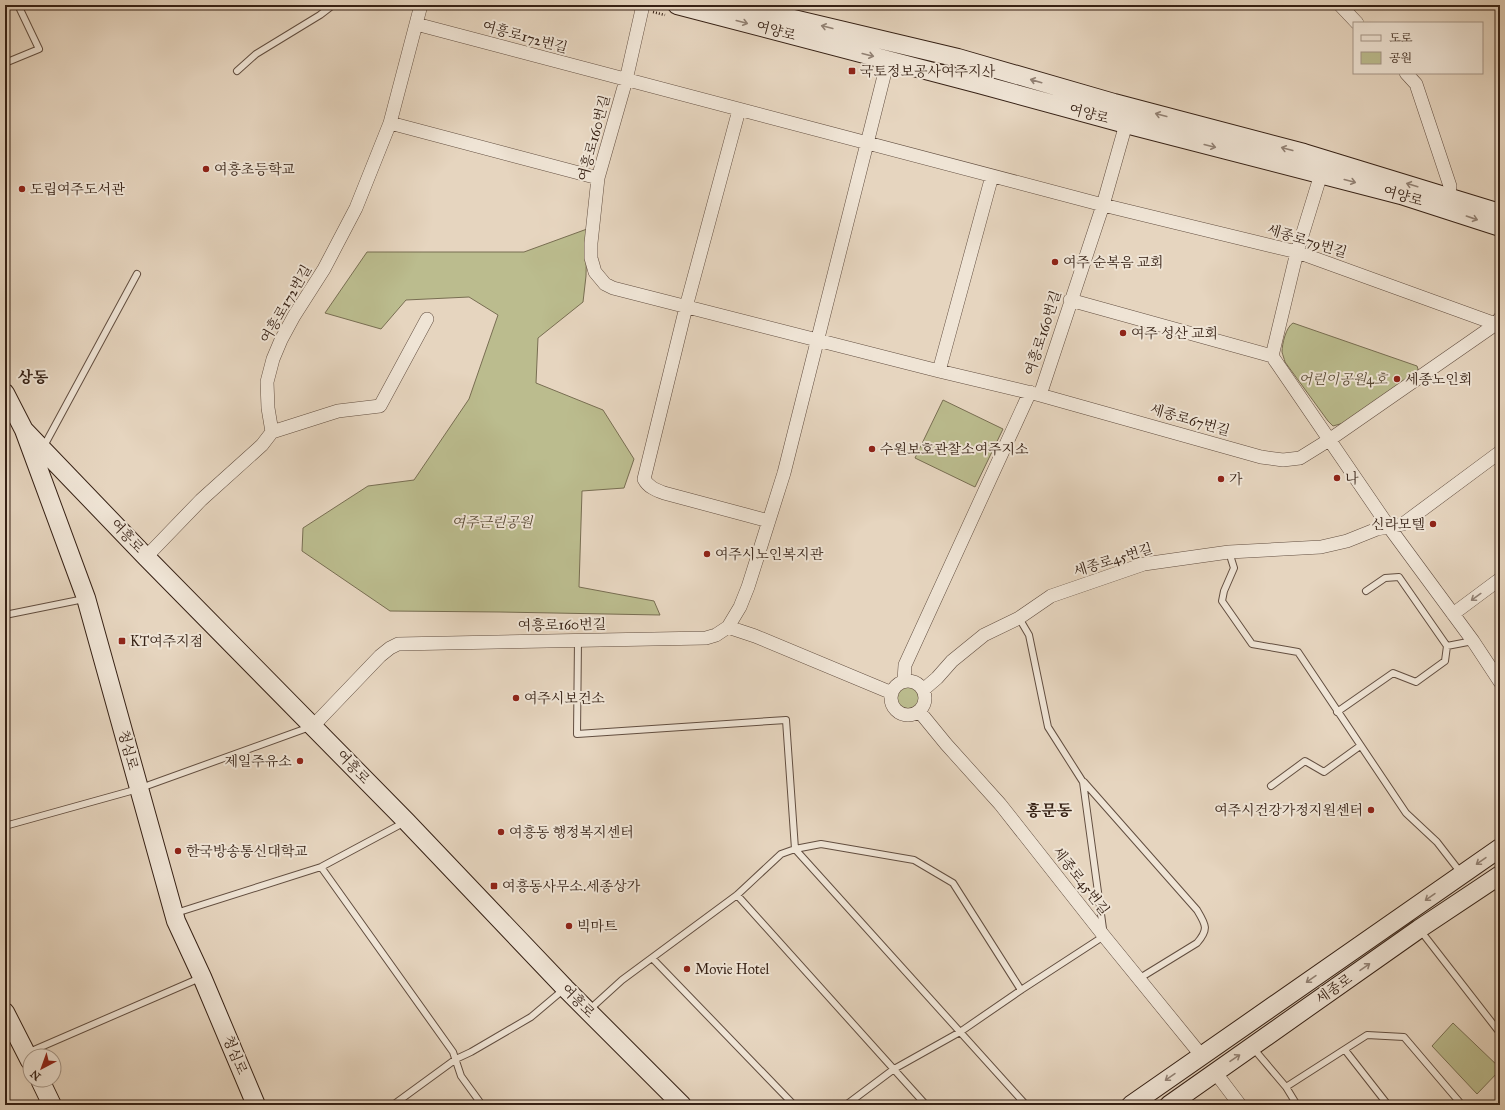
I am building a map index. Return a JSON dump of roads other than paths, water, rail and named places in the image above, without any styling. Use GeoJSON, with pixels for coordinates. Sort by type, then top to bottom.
{"type":"FeatureCollection","features":[{"type":"Feature","properties":{"kind":"street","name":"여흥로172번길"},"geometry":{"type":"LineString","coordinates":[[272,432],[268,408],[267,382],[273,358],[294,316],[324,269],[349,222],[390,123],[421,5]]}},
{"type":"Feature","properties":{"kind":"street","name":"여흥로160번길"},"geometry":{"type":"LineString","coordinates":[[643,5],[626,80],[598,178],[591,243],[591,258],[595,272],[605,284],[613,288],[939,371],[1035,393],[1070,300],[1103,205],[1126,124]]}},
{"type":"Feature","properties":{"kind":"street","name":"여양로"},"geometry":{"type":"LineString","coordinates":[[677,5],[1401,195],[1500,213]]}},
{"type":"Feature","properties":{"kind":"street","name":"여양로"},"geometry":{"type":"LineString","coordinates":[[735,5],[958,58],[1114,103],[1304,154],[1447,203],[1500,227]]}},
{"type":"Feature","properties":{"kind":"street"},"geometry":{"type":"LineString","coordinates":[[1340,5],[1356,22]]}},
{"type":"Feature","properties":{"kind":"street","name":"여흥로172번길"},"geometry":{"type":"LineString","coordinates":[[416,24],[626,80]]}},
{"type":"Feature","properties":{"kind":"street"},"geometry":{"type":"LineString","coordinates":[[892,43],[784,473],[748,587],[740,607],[728,627],[755,636],[892,693]]}},
{"type":"Feature","properties":{"kind":"street"},"geometry":{"type":"LineString","coordinates":[[1407,74],[1416,84],[1450,186],[1447,203]]}},
{"type":"Feature","properties":{"kind":"street"},"geometry":{"type":"LineString","coordinates":[[626,80],[1103,205]]}},
{"type":"Feature","properties":{"kind":"street"},"geometry":{"type":"LineString","coordinates":[[739,110],[686,307],[644,479],[650,487],[664,493],[769,521]]}},
{"type":"Feature","properties":{"kind":"street"},"geometry":{"type":"LineString","coordinates":[[390,123],[598,178]]}},
{"type":"Feature","properties":{"kind":"street"},"geometry":{"type":"LineString","coordinates":[[1272,356],[1297,252],[1320,174]]}},
{"type":"Feature","properties":{"kind":"street"},"geometry":{"type":"LineString","coordinates":[[939,371],[992,176]]}},
{"type":"Feature","properties":{"kind":"street","name":"세종로79번길"},"geometry":{"type":"LineString","coordinates":[[1103,205],[1297,252],[1499,324]]}},
{"type":"Feature","properties":{"kind":"street"},"geometry":{"type":"LineString","coordinates":[[1070,300],[1272,356],[1389,527],[1473,641],[1500,682]]}},
{"type":"Feature","properties":{"kind":"street"},"geometry":{"type":"LineString","coordinates":[[146,557],[201,500],[262,445],[272,432],[338,411],[380,406],[427,319]]}},
{"type":"Feature","properties":{"kind":"street","name":"세종로79번길"},"geometry":{"type":"LineString","coordinates":[[1329,440],[1499,324]]}},
{"type":"Feature","properties":{"kind":"street","name":"청심로"},"geometry":{"type":"LineString","coordinates":[[5,393],[24,430],[86,598],[176,921],[202,977],[256,1105]]}},
{"type":"Feature","properties":{"kind":"street"},"geometry":{"type":"LineString","coordinates":[[904,681],[905,665],[1035,393]]}},
{"type":"Feature","properties":{"kind":"street","name":"세종로67번길"},"geometry":{"type":"LineString","coordinates":[[1035,393],[1261,457],[1283,460],[1300,458],[1329,440]]}},
{"type":"Feature","properties":{"kind":"street","name":"여흥로"},"geometry":{"type":"LineString","coordinates":[[24,430],[43,448],[146,557],[406,821],[565,988],[682,1105]]}},
{"type":"Feature","properties":{"kind":"street"},"geometry":{"type":"LineString","coordinates":[[1389,527],[1404,524],[1500,452]]}},
{"type":"Feature","properties":{"kind":"street","name":"세종로45번길"},"geometry":{"type":"LineString","coordinates":[[923,690],[937,678],[952,661],[984,635],[1019,618],[1052,596],[1144,564],[1229,552],[1321,546],[1347,541],[1377,529],[1389,527]]}},
{"type":"Feature","properties":{"kind":"street"},"geometry":{"type":"LineString","coordinates":[[1453,614],[1500,579]]}},
{"type":"Feature","properties":{"kind":"street","name":"여흥로160번길"},"geometry":{"type":"LineString","coordinates":[[313,726],[380,656],[398,644],[706,638],[716,635],[728,627]]}},
{"type":"Feature","properties":{"kind":"street"},"geometry":{"type":"LineString","coordinates":[[904,681],[914,682],[923,690],[925,701],[919,710],[909,715],[898,712],[892,703],[892,693],[898,684],[904,681]]}},
{"type":"Feature","properties":{"kind":"street","name":"세종로45번길"},"geometry":{"type":"LineString","coordinates":[[919,710],[946,744],[1000,804],[1104,936],[1202,1055]]}},
{"type":"Feature","properties":{"kind":"street"},"geometry":{"type":"LineString","coordinates":[[1131,1105],[1500,848]]}},
{"type":"Feature","properties":{"kind":"street"},"geometry":{"type":"LineString","coordinates":[[1462,875],[1474,892]]}},
{"type":"Feature","properties":{"kind":"street","name":"세종로"},"geometry":{"type":"LineString","coordinates":[[1169,1105],[1419,929],[1500,875]]}},
{"type":"Feature","properties":{"kind":"street"},"geometry":{"type":"LineString","coordinates":[[5,1012],[23,1048]]}},
{"type":"Feature","properties":{"kind":"street"},"geometry":{"type":"LineString","coordinates":[[1202,1055],[1240,1105]]}},
{"type":"Feature","properties":{"kind":"street"},"geometry":{"type":"LineString","coordinates":[[44,1088],[52,1105]]}},
{"type":"Feature","properties":{"kind":"lane"},"geometry":{"type":"LineString","coordinates":[[5,63],[39,49],[18,5]]}},
{"type":"Feature","properties":{"kind":"lane"},"geometry":{"type":"LineString","coordinates":[[237,71],[256,54],[320,15],[333,5]]}},
{"type":"Feature","properties":{"kind":"lane"},"geometry":{"type":"LineString","coordinates":[[43,448],[137,274]]}},
{"type":"Feature","properties":{"kind":"lane"},"geometry":{"type":"LineString","coordinates":[[1229,552],[1234,568],[1224,591],[1222,601],[1252,644],[1298,652],[1406,813],[1437,842],[1462,875]]}},
{"type":"Feature","properties":{"kind":"lane"},"geometry":{"type":"LineString","coordinates":[[1338,712],[1393,673],[1416,682],[1445,661],[1447,646],[1399,577],[1385,578],[1366,591]]}},
{"type":"Feature","properties":{"kind":"lane"},"geometry":{"type":"LineString","coordinates":[[5,616],[86,598]]}},
{"type":"Feature","properties":{"kind":"lane"},"geometry":{"type":"LineString","coordinates":[[1019,618],[1029,635],[1048,727],[1083,782],[1198,910],[1206,924],[1205,934],[1197,943],[1140,978]]}},
{"type":"Feature","properties":{"kind":"lane"},"geometry":{"type":"LineString","coordinates":[[578,640],[577,734],[786,720],[795,848],[1026,1105]]}},
{"type":"Feature","properties":{"kind":"lane"},"geometry":{"type":"LineString","coordinates":[[1447,646],[1473,641]]}},
{"type":"Feature","properties":{"kind":"lane"},"geometry":{"type":"LineString","coordinates":[[5,826],[138,789],[313,726]]}},
{"type":"Feature","properties":{"kind":"lane"},"geometry":{"type":"LineString","coordinates":[[1271,786],[1305,761],[1324,772],[1360,746]]}},
{"type":"Feature","properties":{"kind":"lane"},"geometry":{"type":"LineString","coordinates":[[846,1105],[894,1069],[960,1032],[1104,936],[1083,782]]}},
{"type":"Feature","properties":{"kind":"lane"},"geometry":{"type":"LineString","coordinates":[[174,913],[321,866],[406,821]]}},
{"type":"Feature","properties":{"kind":"lane"},"geometry":{"type":"LineString","coordinates":[[588,1011],[622,980],[737,895],[781,854],[795,848],[820,844],[914,860],[953,883],[1022,990]]}},
{"type":"Feature","properties":{"kind":"lane"},"geometry":{"type":"LineString","coordinates":[[321,866],[453,1052],[461,1076],[482,1105]]}},
{"type":"Feature","properties":{"kind":"lane"},"geometry":{"type":"LineString","coordinates":[[737,895],[926,1105]]}},
{"type":"Feature","properties":{"kind":"lane"},"geometry":{"type":"LineString","coordinates":[[1419,929],[1500,1033]]}},
{"type":"Feature","properties":{"kind":"lane"},"geometry":{"type":"LineString","coordinates":[[652,958],[794,1105]]}},
{"type":"Feature","properties":{"kind":"lane"},"geometry":{"type":"LineString","coordinates":[[48,1048],[202,977]]}},
{"type":"Feature","properties":{"kind":"lane"},"geometry":{"type":"LineString","coordinates":[[393,1105],[456,1059],[471,1052],[531,1017],[565,988]]}},
{"type":"Feature","properties":{"kind":"lane"},"geometry":{"type":"LineString","coordinates":[[1286,1087],[1367,1035],[1404,1037],[1462,1105]]}},
{"type":"Feature","properties":{"kind":"lane"},"geometry":{"type":"LineString","coordinates":[[1252,1046],[1286,1087],[1297,1105]]}},
{"type":"Feature","properties":{"kind":"lane"},"geometry":{"type":"LineString","coordinates":[[1345,1050],[1388,1105]]}},
{"type":"Feature","properties":{"kind":"place","name":"국토정보공사여주지사"},"geometry":{"type":"Point","coordinates":[852,71]}},
{"type":"Feature","properties":{"kind":"place","name":"여흥초등학교"},"geometry":{"type":"Point","coordinates":[206,169]}},
{"type":"Feature","properties":{"kind":"place","name":"도립여주도서관"},"geometry":{"type":"Point","coordinates":[22,189]}},
{"type":"Feature","properties":{"kind":"place","name":"여주 순복음 교회"},"geometry":{"type":"Point","coordinates":[1055,262]}},
{"type":"Feature","properties":{"kind":"place","name":"여주 성산 교회"},"geometry":{"type":"Point","coordinates":[1123,333]}},
{"type":"Feature","properties":{"kind":"place","name":"세종노인회"},"geometry":{"type":"Point","coordinates":[1397,379]}},
{"type":"Feature","properties":{"kind":"place","name":"수원보호관찰소여주지소"},"geometry":{"type":"Point","coordinates":[872,449]}},
{"type":"Feature","properties":{"kind":"place","name":"나"},"geometry":{"type":"Point","coordinates":[1337,478]}},
{"type":"Feature","properties":{"kind":"place","name":"가"},"geometry":{"type":"Point","coordinates":[1221,479]}},
{"type":"Feature","properties":{"kind":"place","name":"신라모텔"},"geometry":{"type":"Point","coordinates":[1433,524]}},
{"type":"Feature","properties":{"kind":"place","name":"여주시노인복지관"},"geometry":{"type":"Point","coordinates":[707,554]}},
{"type":"Feature","properties":{"kind":"place","name":"KT여주지점"},"geometry":{"type":"Point","coordinates":[122,641]}},
{"type":"Feature","properties":{"kind":"place","name":"여주시보건소"},"geometry":{"type":"Point","coordinates":[516,698]}},
{"type":"Feature","properties":{"kind":"place","name":"제일주유소"},"geometry":{"type":"Point","coordinates":[300,761]}},
{"type":"Feature","properties":{"kind":"place","name":"여주시건강가정지원센터"},"geometry":{"type":"Point","coordinates":[1371,810]}},
{"type":"Feature","properties":{"kind":"place","name":"여흥동 행정복지센터"},"geometry":{"type":"Point","coordinates":[501,832]}},
{"type":"Feature","properties":{"kind":"place","name":"한국방송통신대학교"},"geometry":{"type":"Point","coordinates":[178,851]}},
{"type":"Feature","properties":{"kind":"place","name":"여흥동사무소.세종상가"},"geometry":{"type":"Point","coordinates":[494,886]}},
{"type":"Feature","properties":{"kind":"place","name":"빅마트"},"geometry":{"type":"Point","coordinates":[569,926]}},
{"type":"Feature","properties":{"kind":"place","name":"Movie Hotel"},"geometry":{"type":"Point","coordinates":[687,969]}},
{"type":"Feature","properties":{"kind":"district","name":"상동"},"geometry":{"type":"Point","coordinates":[33,377]}},
{"type":"Feature","properties":{"kind":"district","name":"홍문동"},"geometry":{"type":"Point","coordinates":[1049,810]}},
{"type":"Feature","properties":{"kind":"park label","name":"어린이공원4호"},"geometry":{"type":"Point","coordinates":[1343,379]}},
{"type":"Feature","properties":{"kind":"park label","name":"여주근린공원"},"geometry":{"type":"Point","coordinates":[492,522]}}]}
